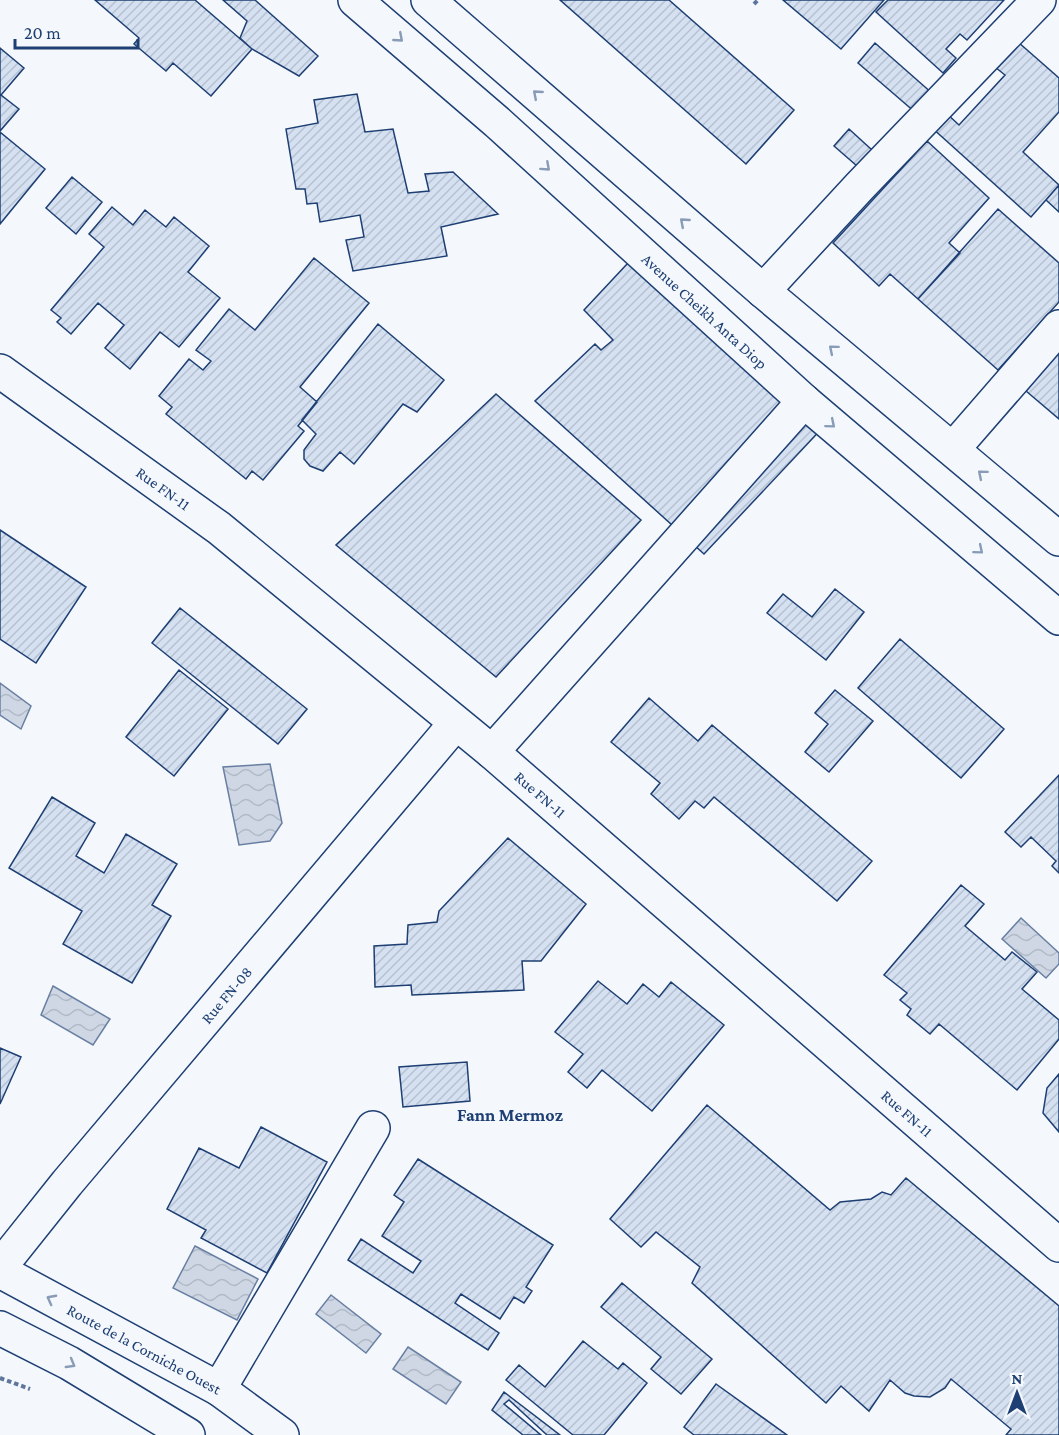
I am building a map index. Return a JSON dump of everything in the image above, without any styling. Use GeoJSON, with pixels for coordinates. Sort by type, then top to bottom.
{"type":"FeatureCollection","features":[{"type":"Feature","properties":{"kind":"main road","name":"Avenue Cheikh Anta Diop"},"geometry":{"type":"LineString","coordinates":[[355,0],[497,122],[804,401],[1059,618]]}},
{"type":"Feature","properties":{"kind":"main road"},"geometry":{"type":"LineString","coordinates":[[428,0],[764,291],[1059,539]]}},
{"type":"Feature","properties":{"kind":"main road"},"geometry":{"type":"LineString","coordinates":[[764,291],[860,186],[1040,0]]}},
{"type":"Feature","properties":{"kind":"main road"},"geometry":{"type":"LineString","coordinates":[[954,449],[1059,327]]}},
{"type":"Feature","properties":{"kind":"main road","name":"Rue FN-11"},"geometry":{"type":"LineString","coordinates":[[0,371],[219,528],[455,724],[492,752],[1059,1245]]}},
{"type":"Feature","properties":{"kind":"main road"},"geometry":{"type":"LineString","coordinates":[[492,752],[804,401]]}},
{"type":"Feature","properties":{"kind":"main road","name":"Rue FN-08"},"geometry":{"type":"LineString","coordinates":[[0,1267],[67,1183],[455,724]]}},
{"type":"Feature","properties":{"kind":"main road"},"geometry":{"type":"LineString","coordinates":[[219,1389],[374,1128]]}},
{"type":"Feature","properties":{"kind":"main road","name":"Route de la Corniche Ouest"},"geometry":{"type":"LineString","coordinates":[[0,1271],[219,1389],[282,1435]]}},
{"type":"Feature","properties":{"kind":"main road"},"geometry":{"type":"LineString","coordinates":[[0,1328],[69,1363],[188,1435]]}},
{"type":"Feature","properties":{"kind":"path"},"geometry":{"type":"LineString","coordinates":[[754,4],[758,0]]}},
{"type":"Feature","properties":{"kind":"water"},"geometry":{"type":"Polygon","coordinates":[[[0,683],[31,706],[21,729],[0,715],[0,683]]]}},
{"type":"Feature","properties":{"kind":"water"},"geometry":{"type":"Polygon","coordinates":[[[270,764],[282,823],[270,841],[239,845],[223,767],[270,764]]]}},
{"type":"Feature","properties":{"kind":"water"},"geometry":{"type":"Polygon","coordinates":[[[1021,918],[1059,953],[1059,964],[1046,978],[1002,939],[1021,918]]]}},
{"type":"Feature","properties":{"kind":"water"},"geometry":{"type":"Polygon","coordinates":[[[53,986],[110,1019],[93,1045],[41,1015],[53,986]]]}},
{"type":"Feature","properties":{"kind":"water"},"geometry":{"type":"Polygon","coordinates":[[[195,1246],[258,1279],[237,1320],[173,1288],[195,1246]]]}},
{"type":"Feature","properties":{"kind":"water"},"geometry":{"type":"Polygon","coordinates":[[[331,1295],[381,1334],[366,1353],[316,1314],[331,1295]]]}},
{"type":"Feature","properties":{"kind":"water"},"geometry":{"type":"Polygon","coordinates":[[[408,1347],[461,1382],[446,1404],[393,1369],[408,1347]]]}},
{"type":"Feature","properties":{"kind":"building"},"geometry":{"type":"Polygon","coordinates":[[[95,0],[195,0],[252,49],[211,96],[173,63],[166,71],[134,44],[139,38],[95,0]]]}},
{"type":"Feature","properties":{"kind":"building"},"geometry":{"type":"Polygon","coordinates":[[[223,0],[255,0],[318,56],[299,76],[252,49],[240,38],[247,21],[223,0]]]}},
{"type":"Feature","properties":{"kind":"building"},"geometry":{"type":"Polygon","coordinates":[[[560,0],[669,0],[794,110],[746,164],[560,0]]]}},
{"type":"Feature","properties":{"kind":"building"},"geometry":{"type":"Polygon","coordinates":[[[783,0],[884,0],[841,49],[783,0]]]}},
{"type":"Feature","properties":{"kind":"building"},"geometry":{"type":"Polygon","coordinates":[[[888,0],[1004,0],[967,40],[960,34],[946,49],[956,58],[943,73],[876,12],[888,0]]]}},
{"type":"Feature","properties":{"kind":"building"},"geometry":{"type":"Polygon","coordinates":[[[1018,42],[1059,78],[1059,112],[1023,152],[1059,185],[1031,217],[931,127],[945,112],[959,125],[1005,75],[995,67],[1018,42]]]}},
{"type":"Feature","properties":{"kind":"building"},"geometry":{"type":"Polygon","coordinates":[[[875,43],[933,94],[916,113],[858,63],[875,43]]]}},
{"type":"Feature","properties":{"kind":"building"},"geometry":{"type":"Polygon","coordinates":[[[0,48],[24,68],[1,95],[19,109],[0,131],[0,48]]]}},
{"type":"Feature","properties":{"kind":"building"},"geometry":{"type":"Polygon","coordinates":[[[357,94],[365,132],[393,129],[408,193],[429,191],[425,174],[453,172],[498,214],[441,227],[447,256],[353,271],[346,240],[364,237],[360,215],[320,222],[317,203],[307,204],[305,189],[296,189],[286,129],[318,123],[314,100],[357,94]]]}},
{"type":"Feature","properties":{"kind":"building"},"geometry":{"type":"Polygon","coordinates":[[[849,129],[872,150],[857,166],[834,146],[849,129]]]}},
{"type":"Feature","properties":{"kind":"building"},"geometry":{"type":"Polygon","coordinates":[[[0,132],[45,169],[0,224],[0,132]]]}},
{"type":"Feature","properties":{"kind":"building"},"geometry":{"type":"Polygon","coordinates":[[[927,141],[989,198],[949,243],[960,253],[918,299],[890,274],[879,286],[833,243],[927,141]]]}},
{"type":"Feature","properties":{"kind":"building"},"geometry":{"type":"Polygon","coordinates":[[[72,177],[102,202],[76,234],[46,208],[72,177]]]}},
{"type":"Feature","properties":{"kind":"building"},"geometry":{"type":"Polygon","coordinates":[[[1059,185],[1059,212],[1046,200],[1059,185]]]}},
{"type":"Feature","properties":{"kind":"building"},"geometry":{"type":"Polygon","coordinates":[[[112,207],[133,225],[145,210],[166,227],[174,217],[209,246],[188,272],[220,298],[179,347],[160,332],[130,369],[105,348],[124,325],[98,303],[71,334],[57,322],[61,318],[51,310],[104,247],[89,234],[112,207]]]}},
{"type":"Feature","properties":{"kind":"building"},"geometry":{"type":"Polygon","coordinates":[[[998,209],[1059,263],[1059,302],[998,370],[918,299],[998,209]]]}},
{"type":"Feature","properties":{"kind":"building"},"geometry":{"type":"Polygon","coordinates":[[[642,248],[827,423],[704,554],[535,401],[595,344],[601,350],[613,340],[584,310],[642,248]]]}},
{"type":"Feature","properties":{"kind":"building"},"geometry":{"type":"Polygon","coordinates":[[[314,258],[369,303],[300,387],[317,402],[298,426],[304,431],[263,480],[252,471],[246,479],[166,414],[172,407],[159,396],[189,359],[203,370],[211,361],[196,350],[229,309],[255,330],[314,258]]]}},
{"type":"Feature","properties":{"kind":"building"},"geometry":{"type":"Polygon","coordinates":[[[378,324],[444,380],[417,412],[403,404],[354,464],[340,452],[323,471],[310,466],[304,459],[304,450],[316,434],[302,420],[378,324]]]}},
{"type":"Feature","properties":{"kind":"building"},"geometry":{"type":"Polygon","coordinates":[[[1059,352],[1059,419],[1026,391],[1059,352]]]}},
{"type":"Feature","properties":{"kind":"building"},"geometry":{"type":"Polygon","coordinates":[[[496,394],[641,520],[496,677],[336,545],[496,394]]]}},
{"type":"Feature","properties":{"kind":"building"},"geometry":{"type":"Polygon","coordinates":[[[0,530],[86,587],[36,663],[0,639],[0,530]]]}},
{"type":"Feature","properties":{"kind":"building"},"geometry":{"type":"Polygon","coordinates":[[[835,589],[864,612],[826,660],[767,613],[783,594],[812,617],[835,589]]]}},
{"type":"Feature","properties":{"kind":"building"},"geometry":{"type":"Polygon","coordinates":[[[180,608],[307,709],[278,744],[152,643],[180,608]]]}},
{"type":"Feature","properties":{"kind":"building"},"geometry":{"type":"Polygon","coordinates":[[[900,639],[1004,729],[961,778],[858,688],[900,639]]]}},
{"type":"Feature","properties":{"kind":"building"},"geometry":{"type":"Polygon","coordinates":[[[179,670],[228,709],[174,776],[126,737],[179,670]]]}},
{"type":"Feature","properties":{"kind":"building"},"geometry":{"type":"Polygon","coordinates":[[[835,690],[873,721],[829,772],[805,752],[828,724],[815,713],[835,690]]]}},
{"type":"Feature","properties":{"kind":"building"},"geometry":{"type":"Polygon","coordinates":[[[649,698],[698,741],[712,725],[872,861],[837,901],[714,797],[704,808],[695,801],[679,819],[651,794],[660,783],[611,742],[649,698]]]}},
{"type":"Feature","properties":{"kind":"building"},"geometry":{"type":"Polygon","coordinates":[[[1059,775],[1059,873],[1052,866],[1056,861],[1031,837],[1021,847],[1005,832],[1059,775]]]}},
{"type":"Feature","properties":{"kind":"building"},"geometry":{"type":"Polygon","coordinates":[[[52,797],[95,823],[76,856],[104,873],[126,834],[177,864],[152,905],[171,916],[132,983],[63,944],[82,911],[9,868],[52,797]]]}},
{"type":"Feature","properties":{"kind":"building"},"geometry":{"type":"Polygon","coordinates":[[[508,838],[586,904],[541,961],[522,961],[524,990],[412,995],[411,985],[375,987],[374,946],[407,944],[408,925],[437,922],[439,911],[508,838]]]}},
{"type":"Feature","properties":{"kind":"building"},"geometry":{"type":"Polygon","coordinates":[[[961,885],[984,904],[965,926],[1005,960],[1012,952],[1037,972],[1022,989],[1059,1020],[1059,1039],[1017,1090],[939,1024],[930,1034],[907,1015],[911,1009],[900,1000],[907,993],[884,975],[961,885]]]}},
{"type":"Feature","properties":{"kind":"building"},"geometry":{"type":"Polygon","coordinates":[[[598,981],[627,1004],[643,984],[659,997],[671,982],[724,1025],[652,1111],[602,1070],[587,1088],[568,1072],[583,1054],[555,1032],[598,981]]]}},
{"type":"Feature","properties":{"kind":"building"},"geometry":{"type":"Polygon","coordinates":[[[0,1048],[21,1057],[0,1104],[0,1048]]]}},
{"type":"Feature","properties":{"kind":"building"},"geometry":{"type":"Polygon","coordinates":[[[467,1062],[470,1101],[403,1107],[399,1067],[467,1062]]]}},
{"type":"Feature","properties":{"kind":"building"},"geometry":{"type":"Polygon","coordinates":[[[1059,1074],[1059,1132],[1043,1113],[1047,1088],[1059,1074]]]}},
{"type":"Feature","properties":{"kind":"building"},"geometry":{"type":"Polygon","coordinates":[[[707,1105],[830,1210],[840,1202],[871,1199],[882,1192],[891,1195],[906,1178],[1059,1306],[1059,1435],[1006,1435],[1011,1429],[951,1379],[945,1388],[930,1397],[905,1393],[890,1380],[869,1411],[841,1386],[826,1403],[692,1283],[700,1267],[656,1232],[641,1247],[610,1219],[707,1105]]]}},
{"type":"Feature","properties":{"kind":"building"},"geometry":{"type":"Polygon","coordinates":[[[261,1127],[327,1162],[267,1273],[201,1238],[206,1230],[167,1209],[199,1148],[239,1168],[261,1127]]]}},
{"type":"Feature","properties":{"kind":"building"},"geometry":{"type":"Polygon","coordinates":[[[418,1159],[553,1245],[526,1287],[532,1291],[524,1303],[514,1297],[500,1319],[461,1294],[455,1303],[499,1333],[488,1350],[348,1260],[361,1239],[413,1273],[421,1261],[382,1236],[404,1202],[394,1195],[418,1159]]]}},
{"type":"Feature","properties":{"kind":"building"},"geometry":{"type":"Polygon","coordinates":[[[622,1283],[712,1359],[681,1394],[651,1369],[661,1357],[601,1307],[622,1283]]]}},
{"type":"Feature","properties":{"kind":"building"},"geometry":{"type":"Polygon","coordinates":[[[583,1341],[618,1369],[623,1363],[647,1383],[604,1435],[573,1435],[506,1380],[519,1365],[545,1387],[583,1341]]]}},
{"type":"Feature","properties":{"kind":"building"},"geometry":{"type":"Polygon","coordinates":[[[716,1384],[787,1435],[694,1435],[684,1427],[716,1384]]]}},
{"type":"Feature","properties":{"kind":"building"},"geometry":{"type":"Polygon","coordinates":[[[504,1392],[560,1435],[547,1435],[509,1400],[504,1404],[541,1435],[523,1435],[492,1410],[504,1392]]]}},
{"type":"Feature","properties":{"kind":"district","name":"Fann Mermoz"},"geometry":{"type":"Point","coordinates":[510,1115]}}]}
